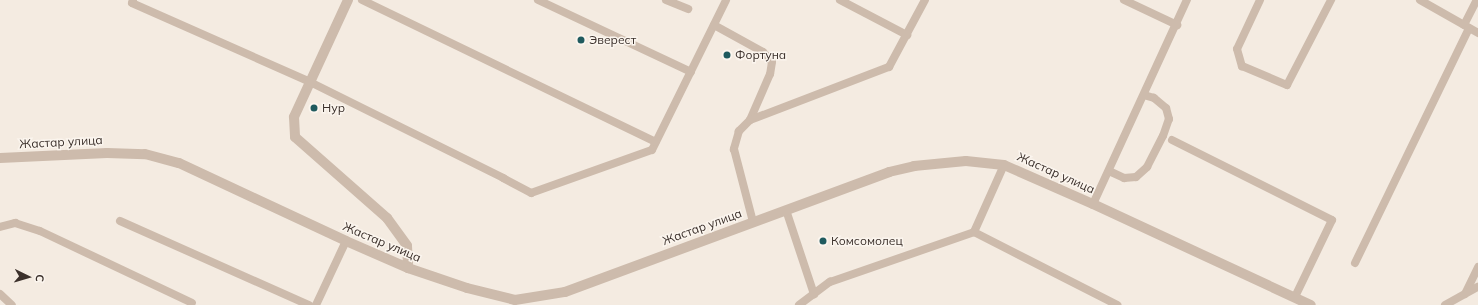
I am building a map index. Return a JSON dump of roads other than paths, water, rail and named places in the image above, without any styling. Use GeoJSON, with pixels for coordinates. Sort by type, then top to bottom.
{"type":"FeatureCollection","features":[{"type":"Feature","properties":{"kind":"street"},"geometry":{"type":"LineString","coordinates":[[348,0],[294,117],[294,137],[387,218],[407,246],[408,268]]}},
{"type":"Feature","properties":{"kind":"street","name":"Жастар улица"},"geometry":{"type":"LineString","coordinates":[[0,158],[107,153],[144,154],[179,163],[346,241],[408,268],[467,288],[515,300],[565,292],[889,172],[914,166],[966,161],[1004,164],[1094,204],[1311,305]]}},
{"type":"Feature","properties":{"kind":"lane"},"geometry":{"type":"LineString","coordinates":[[133,0],[132,3],[310,82],[531,193],[652,150],[726,0]]}},
{"type":"Feature","properties":{"kind":"lane"},"geometry":{"type":"LineString","coordinates":[[362,0],[656,142]]}},
{"type":"Feature","properties":{"kind":"lane"},"geometry":{"type":"LineString","coordinates":[[538,0],[691,72]]}},
{"type":"Feature","properties":{"kind":"lane"},"geometry":{"type":"LineString","coordinates":[[666,0],[688,9]]}},
{"type":"Feature","properties":{"kind":"lane"},"geometry":{"type":"LineString","coordinates":[[840,0],[907,35]]}},
{"type":"Feature","properties":{"kind":"lane"},"geometry":{"type":"LineString","coordinates":[[750,120],[889,67],[925,0]]}},
{"type":"Feature","properties":{"kind":"lane"},"geometry":{"type":"LineString","coordinates":[[1124,0],[1177,25]]}},
{"type":"Feature","properties":{"kind":"lane"},"geometry":{"type":"LineString","coordinates":[[1094,204],[1108,170],[1188,0]]}},
{"type":"Feature","properties":{"kind":"lane"},"geometry":{"type":"LineString","coordinates":[[1260,0],[1237,49],[1238,55],[1242,66],[1287,85],[1331,0]]}},
{"type":"Feature","properties":{"kind":"lane"},"geometry":{"type":"LineString","coordinates":[[1420,0],[1466,27],[1478,32]]}},
{"type":"Feature","properties":{"kind":"lane"},"geometry":{"type":"LineString","coordinates":[[1355,263],[1466,27],[1476,0]]}},
{"type":"Feature","properties":{"kind":"lane","name":"Жастар улица"},"geometry":{"type":"LineString","coordinates":[[714,24],[763,52],[772,62],[770,74],[750,120],[738,131],[734,149],[753,222]]}},
{"type":"Feature","properties":{"kind":"lane"},"geometry":{"type":"LineString","coordinates":[[1108,170],[1124,178],[1136,177],[1147,168],[1160,142],[1169,120],[1166,108],[1154,98],[1144,94]]}},
{"type":"Feature","properties":{"kind":"lane"},"geometry":{"type":"LineString","coordinates":[[1172,140],[1332,220],[1295,297]]}},
{"type":"Feature","properties":{"kind":"lane"},"geometry":{"type":"LineString","coordinates":[[974,232],[1004,164]]}},
{"type":"Feature","properties":{"kind":"lane"},"geometry":{"type":"LineString","coordinates":[[786,210],[814,294]]}},
{"type":"Feature","properties":{"kind":"lane"},"geometry":{"type":"LineString","coordinates":[[120,221],[309,305]]}},
{"type":"Feature","properties":{"kind":"lane"},"geometry":{"type":"LineString","coordinates":[[0,226],[15,223],[40,231],[192,303]]}},
{"type":"Feature","properties":{"kind":"lane"},"geometry":{"type":"LineString","coordinates":[[799,305],[830,282],[974,232],[1117,305]]}},
{"type":"Feature","properties":{"kind":"lane"},"geometry":{"type":"LineString","coordinates":[[316,305],[346,241]]}},
{"type":"Feature","properties":{"kind":"lane"},"geometry":{"type":"LineString","coordinates":[[1464,294],[1478,267]]}},
{"type":"Feature","properties":{"kind":"lane"},"geometry":{"type":"LineString","coordinates":[[1445,305],[1478,287]]}},
{"type":"Feature","properties":{"kind":"lane"},"geometry":{"type":"LineString","coordinates":[[0,294],[12,305]]}},
{"type":"Feature","properties":{"kind":"place","name":"Эверест"},"geometry":{"type":"Point","coordinates":[581,40]}},
{"type":"Feature","properties":{"kind":"place","name":"Фортуна"},"geometry":{"type":"Point","coordinates":[727,55]}},
{"type":"Feature","properties":{"kind":"place","name":"Нур"},"geometry":{"type":"Point","coordinates":[314,108]}},
{"type":"Feature","properties":{"kind":"place","name":"Комсомолец"},"geometry":{"type":"Point","coordinates":[823,241]}}]}
